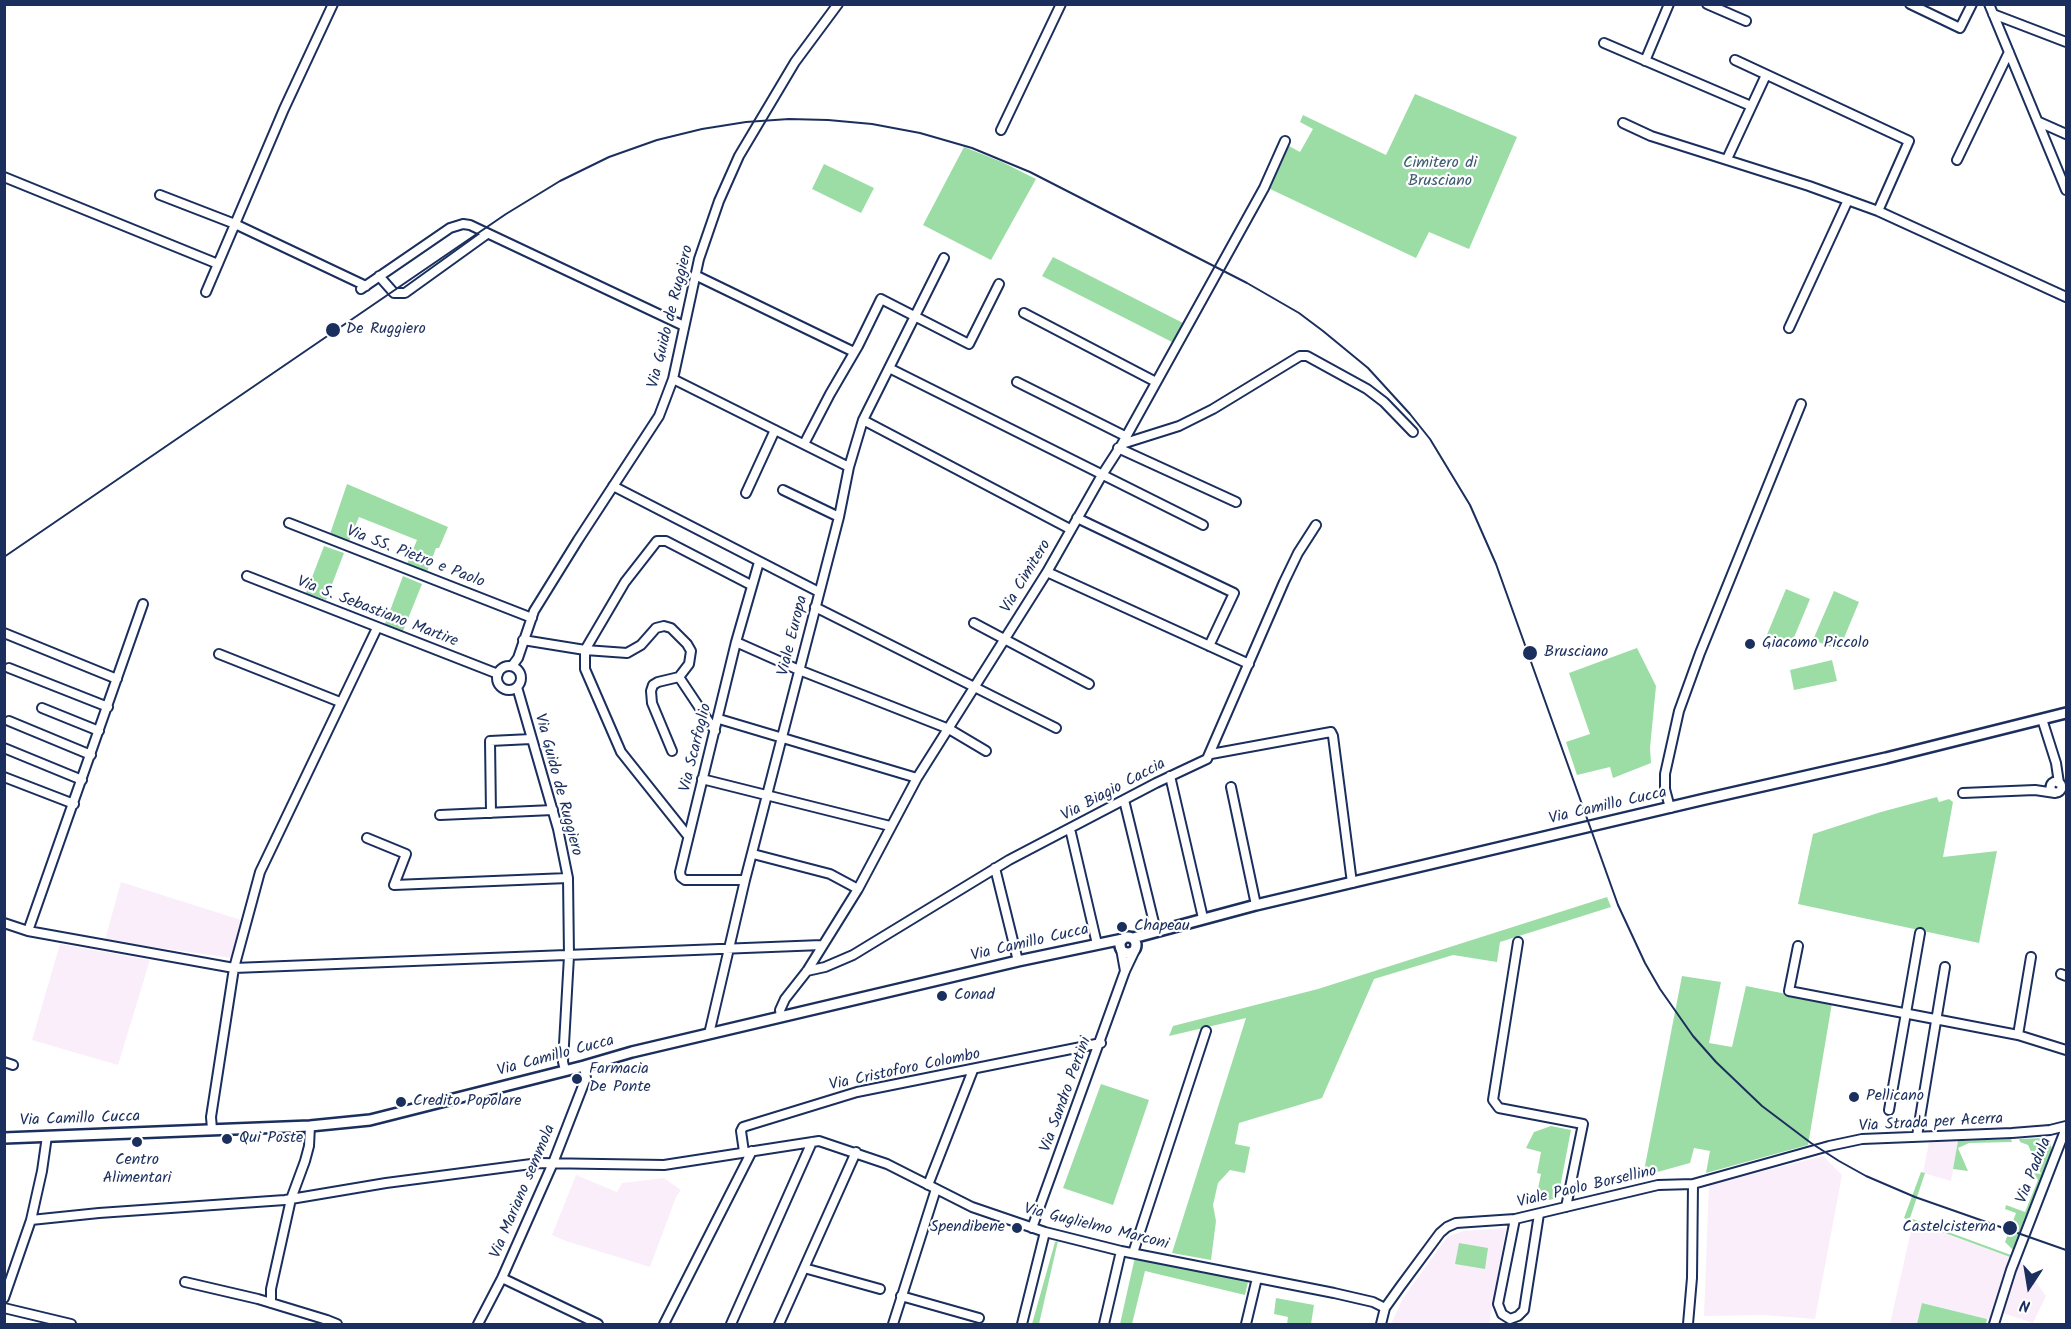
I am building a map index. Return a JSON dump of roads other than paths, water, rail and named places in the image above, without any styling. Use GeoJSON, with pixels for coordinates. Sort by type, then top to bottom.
{"type":"FeatureCollection","features":[{"type":"Feature","properties":{"kind":"street"},"geometry":{"type":"LineString","coordinates":[[206,292],[284,109],[333,4]]}},
{"type":"Feature","properties":{"kind":"street","name":"Via Guido de Ruggiero"},"geometry":{"type":"LineString","coordinates":[[512,666],[518,658],[532,618],[578,540],[654,425],[673,379],[695,274],[712,220],[739,156],[795,62],[838,4]]}},
{"type":"Feature","properties":{"kind":"street"},"geometry":{"type":"LineString","coordinates":[[1000,130],[1061,4]]}},
{"type":"Feature","properties":{"kind":"street"},"geometry":{"type":"LineString","coordinates":[[1645,61],[1669,4]]}},
{"type":"Feature","properties":{"kind":"street"},"geometry":{"type":"LineString","coordinates":[[1707,4],[1746,21]]}},
{"type":"Feature","properties":{"kind":"street"},"geometry":{"type":"LineString","coordinates":[[1910,4],[1960,28],[1972,4]]}},
{"type":"Feature","properties":{"kind":"street"},"geometry":{"type":"LineString","coordinates":[[1989,4],[2067,190]]}},
{"type":"Feature","properties":{"kind":"street"},"geometry":{"type":"LineString","coordinates":[[1993,14],[2067,42]]}},
{"type":"Feature","properties":{"kind":"street"},"geometry":{"type":"LineString","coordinates":[[1604,43],[1751,106]]}},
{"type":"Feature","properties":{"kind":"street"},"geometry":{"type":"LineString","coordinates":[[1958,160],[2009,52]]}},
{"type":"Feature","properties":{"kind":"street"},"geometry":{"type":"LineString","coordinates":[[1735,60],[1909,141],[1878,211]]}},
{"type":"Feature","properties":{"kind":"street"},"geometry":{"type":"LineString","coordinates":[[1727,159],[1766,75]]}},
{"type":"Feature","properties":{"kind":"street"},"geometry":{"type":"LineString","coordinates":[[2039,122],[2067,134]]}},
{"type":"Feature","properties":{"kind":"street"},"geometry":{"type":"LineString","coordinates":[[1623,123],[1651,136],[1727,159],[1878,211],[2067,297]]}},
{"type":"Feature","properties":{"kind":"street","name":"Via Cimitero"},"geometry":{"type":"LineString","coordinates":[[781,1017],[780,1010],[785,999],[807,971],[858,889],[917,778],[1047,572],[1120,446],[1264,188],[1285,141]]}},
{"type":"Feature","properties":{"kind":"street"},"geometry":{"type":"LineString","coordinates":[[4,177],[218,264]]}},
{"type":"Feature","properties":{"kind":"street"},"geometry":{"type":"LineString","coordinates":[[160,195],[235,224],[364,287],[450,228],[470,225],[684,326]]}},
{"type":"Feature","properties":{"kind":"street"},"geometry":{"type":"LineString","coordinates":[[1789,328],[1848,200]]}},
{"type":"Feature","properties":{"kind":"street"},"geometry":{"type":"LineString","coordinates":[[379,276],[394,293],[405,293],[488,234]]}},
{"type":"Feature","properties":{"kind":"street","name":"Viale Europa"},"geometry":{"type":"LineString","coordinates":[[709,1034],[849,467],[863,420],[944,258]]}},
{"type":"Feature","properties":{"kind":"street"},"geometry":{"type":"LineString","coordinates":[[695,274],[854,352]]}},
{"type":"Feature","properties":{"kind":"street"},"geometry":{"type":"LineString","coordinates":[[804,444],[830,394],[844,373],[881,299],[969,344],[999,284]]}},
{"type":"Feature","properties":{"kind":"street"},"geometry":{"type":"LineString","coordinates":[[1024,313],[1156,382]]}},
{"type":"Feature","properties":{"kind":"street"},"geometry":{"type":"LineString","coordinates":[[1120,446],[1179,426],[1213,409],[1300,356],[1306,356],[1367,388],[1413,432]]}},
{"type":"Feature","properties":{"kind":"street"},"geometry":{"type":"LineString","coordinates":[[889,368],[1203,525]]}},
{"type":"Feature","properties":{"kind":"street"},"geometry":{"type":"LineString","coordinates":[[673,379],[849,467]]}},
{"type":"Feature","properties":{"kind":"street"},"geometry":{"type":"LineString","coordinates":[[1017,382],[1125,436]]}},
{"type":"Feature","properties":{"kind":"street"},"geometry":{"type":"LineString","coordinates":[[1670,808],[1665,789],[1665,774],[1679,711],[1801,404]]}},
{"type":"Feature","properties":{"kind":"street"},"geometry":{"type":"LineString","coordinates":[[863,420],[1070,529]]}},
{"type":"Feature","properties":{"kind":"street"},"geometry":{"type":"LineString","coordinates":[[746,493],[775,430]]}},
{"type":"Feature","properties":{"kind":"street"},"geometry":{"type":"LineString","coordinates":[[1120,446],[1236,502]]}},
{"type":"Feature","properties":{"kind":"street"},"geometry":{"type":"LineString","coordinates":[[613,486],[819,592]]}},
{"type":"Feature","properties":{"kind":"street"},"geometry":{"type":"LineString","coordinates":[[783,490],[838,517]]}},
{"type":"Feature","properties":{"kind":"street"},"geometry":{"type":"LineString","coordinates":[[1077,518],[1234,593],[1209,646]]}},
{"type":"Feature","properties":{"kind":"street","name":"Via SS. Pietro e Paolo"},"geometry":{"type":"LineString","coordinates":[[289,523],[532,618]]}},
{"type":"Feature","properties":{"kind":"street"},"geometry":{"type":"LineString","coordinates":[[1210,754],[1289,572],[1316,525]]}},
{"type":"Feature","properties":{"kind":"street"},"geometry":{"type":"LineString","coordinates":[[688,837],[621,752],[585,669],[585,650],[625,582],[657,541],[666,541],[751,585]]}},
{"type":"Feature","properties":{"kind":"street","name":"Via Scarfoglio"},"geometry":{"type":"LineString","coordinates":[[746,880],[685,880],[681,877],[680,872],[736,642],[759,562]]}},
{"type":"Feature","properties":{"kind":"street"},"geometry":{"type":"LineString","coordinates":[[1047,572],[1249,664]]}},
{"type":"Feature","properties":{"kind":"street","name":"Via S. Sebastiano Martire"},"geometry":{"type":"LineString","coordinates":[[247,576],[498,674]]}},
{"type":"Feature","properties":{"kind":"street"},"geometry":{"type":"LineString","coordinates":[[28,931],[144,604]]}},
{"type":"Feature","properties":{"kind":"street"},"geometry":{"type":"LineString","coordinates":[[815,607],[1056,728]]}},
{"type":"Feature","properties":{"kind":"street"},"geometry":{"type":"LineString","coordinates":[[974,622],[1089,684]]}},
{"type":"Feature","properties":{"kind":"street"},"geometry":{"type":"LineString","coordinates":[[524,640],[585,650],[627,653],[641,645],[656,628],[671,627],[691,651],[689,664],[679,677],[658,682],[653,685],[651,691],[652,704],[672,751]]}},
{"type":"Feature","properties":{"kind":"street"},"geometry":{"type":"LineString","coordinates":[[212,1130],[211,1117],[234,968],[260,872],[377,628]]}},
{"type":"Feature","properties":{"kind":"street"},"geometry":{"type":"LineString","coordinates":[[4,633],[117,679]]}},
{"type":"Feature","properties":{"kind":"street"},"geometry":{"type":"LineString","coordinates":[[736,642],[799,670],[949,729],[986,751]]}},
{"type":"Feature","properties":{"kind":"street"},"geometry":{"type":"LineString","coordinates":[[219,654],[340,702]]}},
{"type":"Feature","properties":{"kind":"street"},"geometry":{"type":"LineString","coordinates":[[512,666],[518,670],[521,677],[517,687],[510,689],[502,687],[498,681],[498,674],[502,668],[512,666]]}},
{"type":"Feature","properties":{"kind":"street"},"geometry":{"type":"LineString","coordinates":[[9,668],[108,707]]}},
{"type":"Feature","properties":{"kind":"street"},"geometry":{"type":"LineString","coordinates":[[679,677],[716,731]]}},
{"type":"Feature","properties":{"kind":"street","name":"Via Guido de Ruggiero"},"geometry":{"type":"LineString","coordinates":[[517,687],[553,810],[568,878],[569,956],[563,1062],[565,1070]]}},
{"type":"Feature","properties":{"kind":"street"},"geometry":{"type":"LineString","coordinates":[[42,708],[99,731]]}},
{"type":"Feature","properties":{"kind":"street","name":"Via Camillo Cucca"},"geometry":{"type":"LineString","coordinates":[[4,1138],[310,1126],[370,1120],[632,1052],[1018,961],[1097,944],[1128,945],[1156,931],[1203,918],[1886,758],[2067,713]]}},
{"type":"Feature","properties":{"kind":"street"},"geometry":{"type":"LineString","coordinates":[[718,719],[917,778]]}},
{"type":"Feature","properties":{"kind":"street"},"geometry":{"type":"LineString","coordinates":[[1963,793],[2058,788],[2056,763],[2042,719]]}},
{"type":"Feature","properties":{"kind":"street"},"geometry":{"type":"LineString","coordinates":[[9,721],[91,755]]}},
{"type":"Feature","properties":{"kind":"street"},"geometry":{"type":"LineString","coordinates":[[1210,754],[1327,732],[1332,734],[1352,883]]}},
{"type":"Feature","properties":{"kind":"street"},"geometry":{"type":"LineString","coordinates":[[491,813],[490,741],[531,739]]}},
{"type":"Feature","properties":{"kind":"street"},"geometry":{"type":"LineString","coordinates":[[4,748],[82,780]]}},
{"type":"Feature","properties":{"kind":"street","name":"Via Biagio Caccia"},"geometry":{"type":"LineString","coordinates":[[807,971],[825,967],[874,943],[995,868],[1207,759],[1210,754]]}},
{"type":"Feature","properties":{"kind":"street"},"geometry":{"type":"LineString","coordinates":[[1170,776],[1203,918]]}},
{"type":"Feature","properties":{"kind":"street"},"geometry":{"type":"LineString","coordinates":[[4,777],[74,804]]}},
{"type":"Feature","properties":{"kind":"street"},"geometry":{"type":"LineString","coordinates":[[702,779],[890,826]]}},
{"type":"Feature","properties":{"kind":"street"},"geometry":{"type":"LineString","coordinates":[[1231,787],[1256,905]]}},
{"type":"Feature","properties":{"kind":"street"},"geometry":{"type":"LineString","coordinates":[[1124,800],[1156,931]]}},
{"type":"Feature","properties":{"kind":"street"},"geometry":{"type":"LineString","coordinates":[[440,815],[553,810]]}},
{"type":"Feature","properties":{"kind":"street"},"geometry":{"type":"LineString","coordinates":[[1071,833],[1097,944]]}},
{"type":"Feature","properties":{"kind":"street"},"geometry":{"type":"LineString","coordinates":[[367,838],[406,854],[394,885],[568,878]]}},
{"type":"Feature","properties":{"kind":"street"},"geometry":{"type":"LineString","coordinates":[[753,854],[830,874],[858,889]]}},
{"type":"Feature","properties":{"kind":"street"},"geometry":{"type":"LineString","coordinates":[[995,868],[1018,961]]}},
{"type":"Feature","properties":{"kind":"street"},"geometry":{"type":"LineString","coordinates":[[4,923],[28,931],[234,968],[822,945]]}},
{"type":"Feature","properties":{"kind":"street"},"geometry":{"type":"LineString","coordinates":[[1889,1110],[1920,933]]}},
{"type":"Feature","properties":{"kind":"street"},"geometry":{"type":"LineString","coordinates":[[1518,942],[1492,1100],[1499,1108],[1583,1124],[1566,1207]]}},
{"type":"Feature","properties":{"kind":"street","name":"Via Sandro Pertini"},"geometry":{"type":"LineString","coordinates":[[1032,1228],[1101,1043],[1125,971],[1128,945]]}},
{"type":"Feature","properties":{"kind":"street","name":"Via Sandro Pertini"},"geometry":{"type":"LineString","coordinates":[[1125,971],[1128,945]]}},
{"type":"Feature","properties":{"kind":"street"},"geometry":{"type":"LineString","coordinates":[[1798,946],[1789,991],[2018,1035],[2067,1050]]}},
{"type":"Feature","properties":{"kind":"street"},"geometry":{"type":"LineString","coordinates":[[2018,1035],[2031,957]]}},
{"type":"Feature","properties":{"kind":"street"},"geometry":{"type":"LineString","coordinates":[[1917,1136],[1945,967]]}},
{"type":"Feature","properties":{"kind":"street"},"geometry":{"type":"LineString","coordinates":[[1133,1253],[1206,1031]]}},
{"type":"Feature","properties":{"kind":"street","name":"Via Cristoforo Colombo"},"geometry":{"type":"LineString","coordinates":[[748,1151],[741,1131],[743,1127],[856,1092],[1101,1043]]}},
{"type":"Feature","properties":{"kind":"street"},"geometry":{"type":"LineString","coordinates":[[4,1062],[13,1065]]}},
{"type":"Feature","properties":{"kind":"street","name":"Via Mariano semmola"},"geometry":{"type":"LineString","coordinates":[[478,1324],[502,1278],[552,1163],[586,1078],[584,1066]]}},
{"type":"Feature","properties":{"kind":"street"},"geometry":{"type":"LineString","coordinates":[[928,1185],[973,1070]]}},
{"type":"Feature","properties":{"kind":"street"},"geometry":{"type":"LineString","coordinates":[[271,1303],[271,1289],[291,1199],[306,1161],[310,1126]]}},
{"type":"Feature","properties":{"kind":"street","name":"Via Strada per Acerra"},"geometry":{"type":"LineString","coordinates":[[1693,1184],[1844,1143],[1879,1137],[2012,1133],[2067,1127]]}},
{"type":"Feature","properties":{"kind":"street","name":"Via Padula"},"geometry":{"type":"LineString","coordinates":[[1994,1324],[2011,1270],[2067,1127]]}},
{"type":"Feature","properties":{"kind":"street"},"geometry":{"type":"LineString","coordinates":[[4,1298],[31,1220],[47,1136]]}},
{"type":"Feature","properties":{"kind":"street","name":"Via Guglielmo Marconi"},"geometry":{"type":"LineString","coordinates":[[31,1220],[291,1199],[386,1183],[531,1164],[664,1165],[819,1141],[886,1164],[972,1207],[1045,1232],[1121,1251],[1373,1302],[1385,1308]]}},
{"type":"Feature","properties":{"kind":"street"},"geometry":{"type":"LineString","coordinates":[[731,1324],[812,1142]]}},
{"type":"Feature","properties":{"kind":"street"},"geometry":{"type":"LineString","coordinates":[[664,1324],[748,1151]]}},
{"type":"Feature","properties":{"kind":"street"},"geometry":{"type":"LineString","coordinates":[[778,1324],[856,1152]]}},
{"type":"Feature","properties":{"kind":"street"},"geometry":{"type":"LineString","coordinates":[[1688,1324],[1692,1278],[1693,1184]]}},
{"type":"Feature","properties":{"kind":"street","name":"Viale Paolo Borsellino"},"geometry":{"type":"LineString","coordinates":[[1385,1308],[1433,1242],[1447,1227],[1462,1222],[1539,1214],[1658,1185],[1693,1184]]}},
{"type":"Feature","properties":{"kind":"street"},"geometry":{"type":"LineString","coordinates":[[893,1324],[936,1190]]}},
{"type":"Feature","properties":{"kind":"street"},"geometry":{"type":"LineString","coordinates":[[1515,1218],[1498,1304],[1502,1314],[1510,1319],[1518,1316],[1524,1310],[1539,1214]]}},
{"type":"Feature","properties":{"kind":"street"},"geometry":{"type":"LineString","coordinates":[[1022,1324],[1045,1232]]}},
{"type":"Feature","properties":{"kind":"street"},"geometry":{"type":"LineString","coordinates":[[1104,1324],[1121,1251]]}},
{"type":"Feature","properties":{"kind":"street"},"geometry":{"type":"LineString","coordinates":[[804,1268],[880,1289]]}},
{"type":"Feature","properties":{"kind":"street"},"geometry":{"type":"LineString","coordinates":[[502,1278],[598,1324]]}},
{"type":"Feature","properties":{"kind":"street"},"geometry":{"type":"LineString","coordinates":[[1246,1324],[1257,1278]]}},
{"type":"Feature","properties":{"kind":"street"},"geometry":{"type":"LineString","coordinates":[[185,1282],[271,1303],[337,1324]]}},
{"type":"Feature","properties":{"kind":"street"},"geometry":{"type":"LineString","coordinates":[[901,1296],[979,1318]]}},
{"type":"Feature","properties":{"kind":"street"},"geometry":{"type":"LineString","coordinates":[[4,1308],[66,1324]]}},
{"type":"Feature","properties":{"kind":"street"},"geometry":{"type":"LineString","coordinates":[[1381,1324],[1385,1308]]}},
{"type":"Feature","properties":{"kind":"railway"},"geometry":{"type":"LineString","coordinates":[[4,557],[506,214],[560,181],[609,157],[657,140],[702,129],[746,122],[789,119],[872,124],[920,133],[972,148],[1030,172],[1247,283],[1299,313],[1368,368],[1430,439],[1470,505],[1496,564],[1618,905],[1645,963],[1693,1036],[1716,1062],[1762,1106],[1839,1161],[1866,1176],[1915,1197],[2066,1250]]}},
{"type":"Feature","properties":{"kind":"place","name":"De Ruggiero"},"geometry":{"type":"Point","coordinates":[333,330]}},
{"type":"Feature","properties":{"kind":"place","name":"Giacomo Piccolo"},"geometry":{"type":"Point","coordinates":[1750,644]}},
{"type":"Feature","properties":{"kind":"place","name":"Brusciano"},"geometry":{"type":"Point","coordinates":[1530,653]}},
{"type":"Feature","properties":{"kind":"place","name":"Chapeau"},"geometry":{"type":"Point","coordinates":[1122,927]}},
{"type":"Feature","properties":{"kind":"place","name":"Conad"},"geometry":{"type":"Point","coordinates":[942,996]}},
{"type":"Feature","properties":{"kind":"place","name":"Farmacia De Ponte"},"geometry":{"type":"Point","coordinates":[577,1079]}},
{"type":"Feature","properties":{"kind":"place","name":"Pellicano"},"geometry":{"type":"Point","coordinates":[1854,1097]}},
{"type":"Feature","properties":{"kind":"place","name":"Credito Popolare"},"geometry":{"type":"Point","coordinates":[401,1102]}},
{"type":"Feature","properties":{"kind":"place","name":"Qui Poste"},"geometry":{"type":"Point","coordinates":[227,1139]}},
{"type":"Feature","properties":{"kind":"place","name":"Centro Alimentari"},"geometry":{"type":"Point","coordinates":[137,1142]}},
{"type":"Feature","properties":{"kind":"place","name":"Spendibene"},"geometry":{"type":"Point","coordinates":[1017,1228]}},
{"type":"Feature","properties":{"kind":"place","name":"Castelcisterna"},"geometry":{"type":"Point","coordinates":[2010,1228]}},
{"type":"Feature","properties":{"kind":"park label","name":"Cimitero di Brusciano"},"geometry":{"type":"Point","coordinates":[1440,173]}}]}
